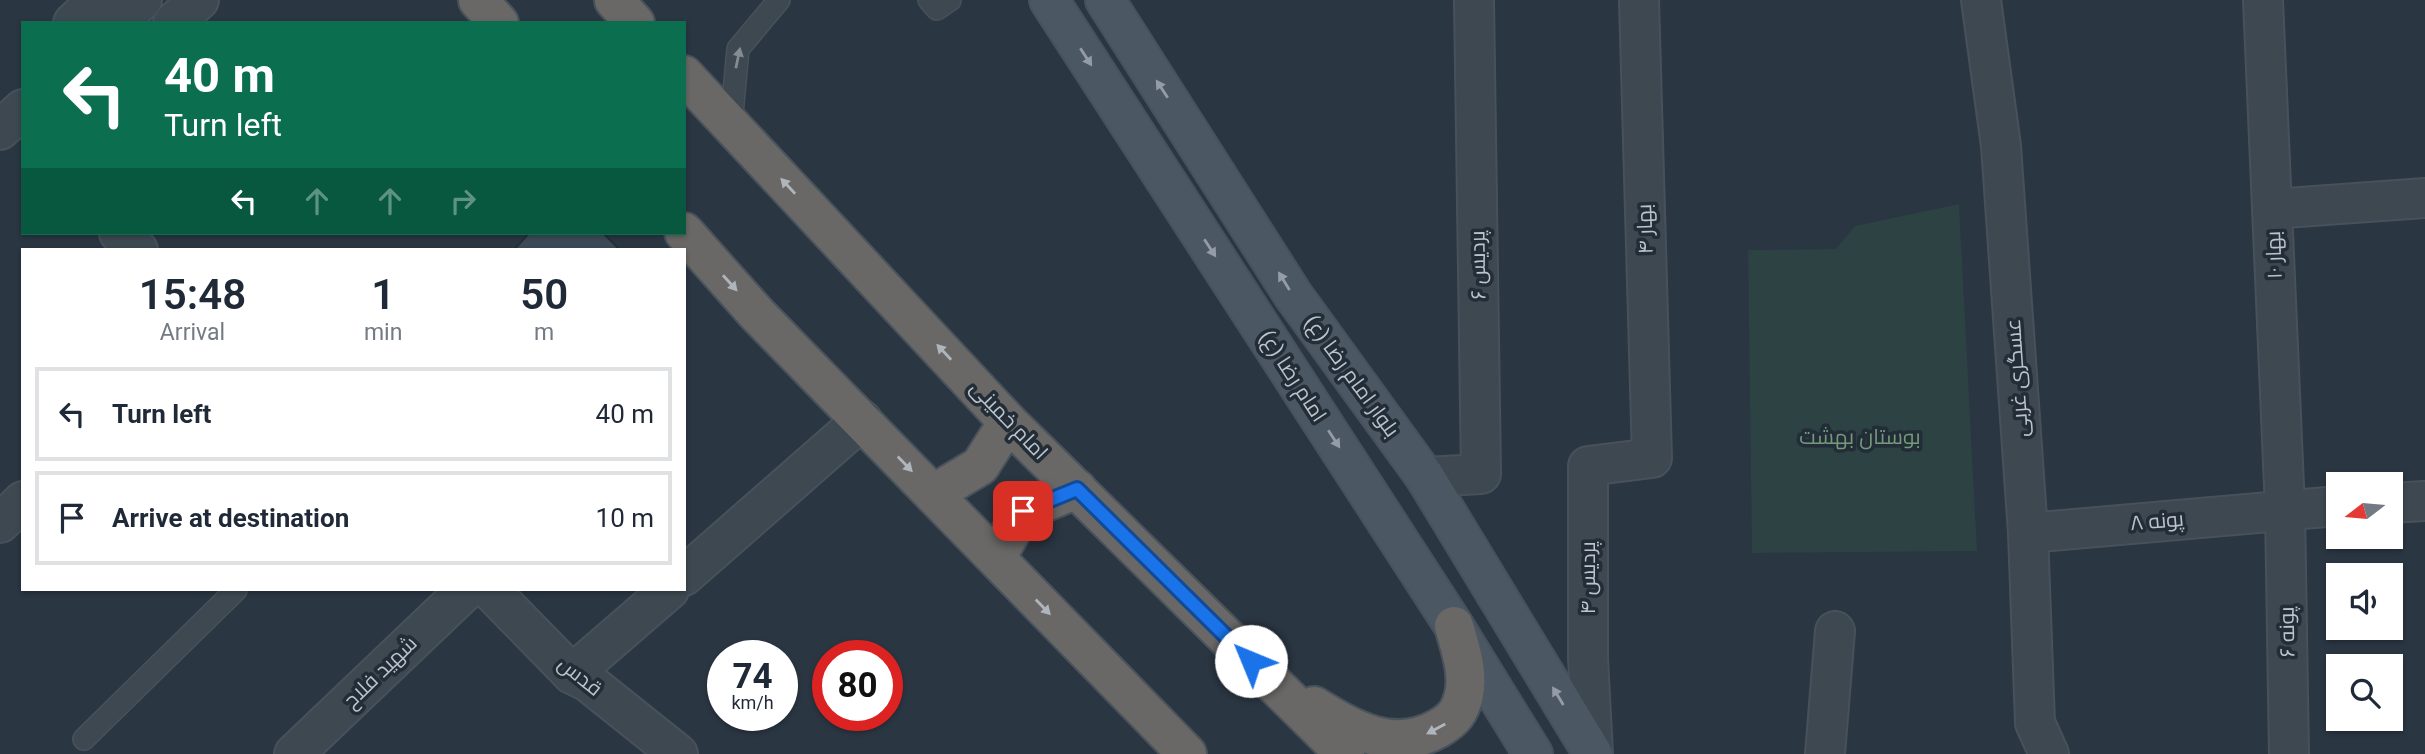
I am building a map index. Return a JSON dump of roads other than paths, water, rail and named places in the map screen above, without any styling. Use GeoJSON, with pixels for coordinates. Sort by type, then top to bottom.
{"type":"FeatureCollection","features":[{"type":"Feature","properties":{"kind":"highway"},"geometry":{"type":"LineString","coordinates":[[478,0],[497,21]]}},
{"type":"Feature","properties":{"kind":"highway"},"geometry":{"type":"LineString","coordinates":[[614,0],[633,21]]}},
{"type":"Feature","properties":{"kind":"highway","name":"امام خمینی"},"geometry":{"type":"LineString","coordinates":[[686,77],[1008,422],[1345,754]]}},
{"type":"Feature","properties":{"kind":"highway"},"geometry":{"type":"LineString","coordinates":[[686,234],[757,314],[1187,754]]}},
{"type":"Feature","properties":{"kind":"highway"},"geometry":{"type":"LineString","coordinates":[[933,494],[980,466],[1008,422]]}},
{"type":"Feature","properties":{"kind":"highway"},"geometry":{"type":"LineString","coordinates":[[996,558],[1023,511],[1077,489]]}},
{"type":"Feature","properties":{"kind":"highway"},"geometry":{"type":"LineString","coordinates":[[1269,679],[1346,726],[1371,736],[1400,742],[1430,734],[1455,719],[1464,695],[1464,667],[1454,626]]}},
{"type":"Feature","properties":{"kind":"main road","name":"امام رضا (ع)"},"geometry":{"type":"LineString","coordinates":[[1049,0],[1454,626],[1533,754]]}},
{"type":"Feature","properties":{"kind":"main road","name":"بلوار امام رضا (ع)"},"geometry":{"type":"LineString","coordinates":[[1105,0],[1293,295],[1425,477],[1593,754]]}},
{"type":"Feature","properties":{"kind":"street"},"geometry":{"type":"LineString","coordinates":[[75,21],[97,0]]}},
{"type":"Feature","properties":{"kind":"street"},"geometry":{"type":"LineString","coordinates":[[119,21],[142,0]]}},
{"type":"Feature","properties":{"kind":"street"},"geometry":{"type":"LineString","coordinates":[[175,21],[199,0]]}},
{"type":"Feature","properties":{"kind":"street","name":"پردیس ۶"},"geometry":{"type":"LineString","coordinates":[[1425,477],[1481,474],[1474,0]]}},
{"type":"Feature","properties":{"kind":"street","name":"بهار ۴"},"geometry":{"type":"LineString","coordinates":[[1639,0],[1652,458]]}},
{"type":"Feature","properties":{"kind":"street","name":"عسگری غربی"},"geometry":{"type":"LineString","coordinates":[[1981,0],[2001,146],[2028,533],[2035,723],[2049,754]]}},
{"type":"Feature","properties":{"kind":"street","name":"بهار ۱۰"},"geometry":{"type":"LineString","coordinates":[[2263,0],[2285,509]]}},
{"type":"Feature","properties":{"kind":"street"},"geometry":{"type":"LineString","coordinates":[[2272,209],[2425,198]]}},
{"type":"Feature","properties":{"kind":"street"},"geometry":{"type":"LineString","coordinates":[[121,235],[136,248]]}},
{"type":"Feature","properties":{"kind":"street"},"geometry":{"type":"LineString","coordinates":[[686,574],[862,420]]}},
{"type":"Feature","properties":{"kind":"street","name":"پردیس ۴"},"geometry":{"type":"LineString","coordinates":[[1593,754],[1587,658],[1588,466],[1652,458]]}},
{"type":"Feature","properties":{"kind":"street"},"geometry":{"type":"LineString","coordinates":[[2403,502],[2425,501]]}},
{"type":"Feature","properties":{"kind":"street"},"geometry":{"type":"LineString","coordinates":[[0,523],[21,503]]}},
{"type":"Feature","properties":{"kind":"street","name":"پونه ۸"},"geometry":{"type":"LineString","coordinates":[[2028,533],[2326,507]]}},
{"type":"Feature","properties":{"kind":"street","name":"پونه ۶"},"geometry":{"type":"LineString","coordinates":[[2285,509],[2289,754]]}},
{"type":"Feature","properties":{"kind":"street","name":"شهید فلاح"},"geometry":{"type":"LineString","coordinates":[[294,754],[465,591]]}},
{"type":"Feature","properties":{"kind":"street","name":"قدس"},"geometry":{"type":"LineString","coordinates":[[491,591],[572,674],[588,682],[678,754]]}},
{"type":"Feature","properties":{"kind":"street"},"geometry":{"type":"LineString","coordinates":[[572,674],[668,591]]}},
{"type":"Feature","properties":{"kind":"street"},"geometry":{"type":"LineString","coordinates":[[1825,754],[1835,631]]}},
{"type":"Feature","properties":{"kind":"lane"},"geometry":{"type":"LineString","coordinates":[[731,125],[738,50],[779,0]]}},
{"type":"Feature","properties":{"kind":"lane"},"geometry":{"type":"LineString","coordinates":[[929,0],[937,9],[950,0]]}},
{"type":"Feature","properties":{"kind":"lane"},"geometry":{"type":"LineString","coordinates":[[84,739],[235,591]]}},
{"type":"Feature","properties":{"kind":"park label","name":"بوستان بهشت"},"geometry":{"type":"Point","coordinates":[1860,437]}}]}
